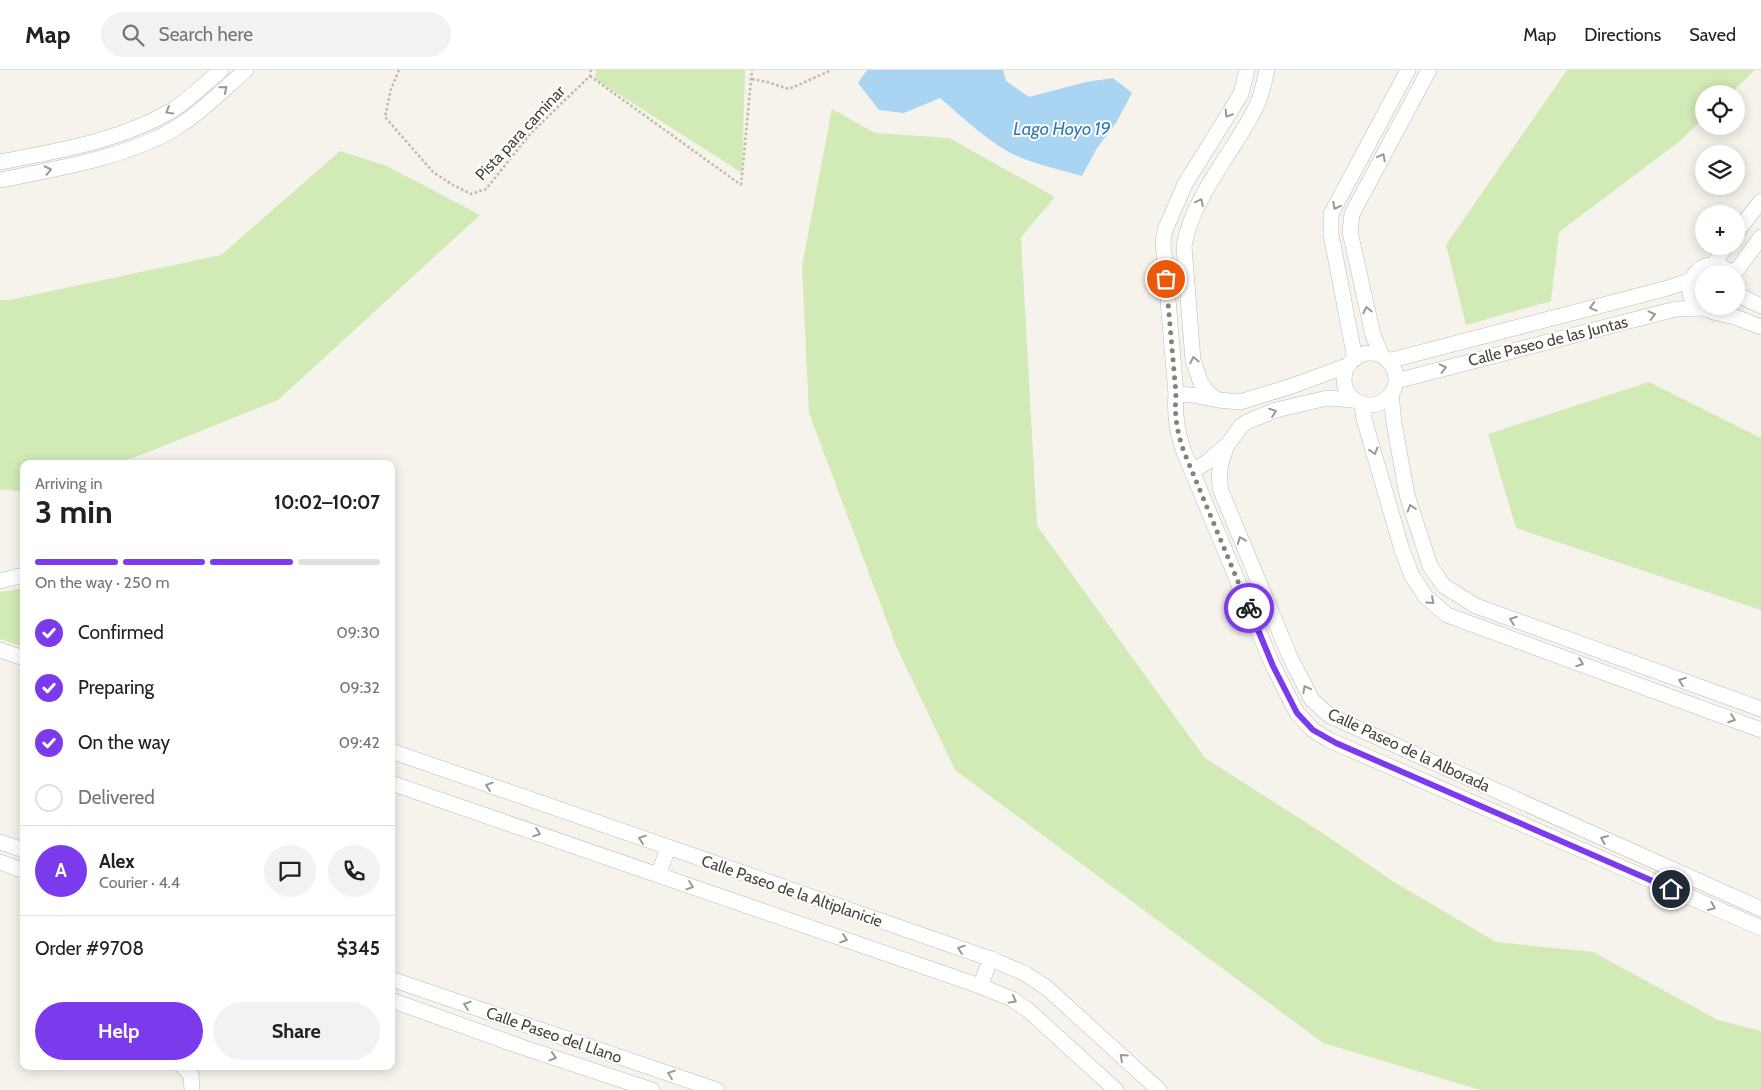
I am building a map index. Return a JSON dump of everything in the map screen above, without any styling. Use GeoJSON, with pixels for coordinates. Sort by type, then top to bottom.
{"type":"FeatureCollection","features":[{"type":"Feature","properties":{"kind":"street"},"geometry":{"type":"LineString","coordinates":[[0,162],[51,152],[129,132],[172,110],[221,70]]}},
{"type":"Feature","properties":{"kind":"street"},"geometry":{"type":"LineString","coordinates":[[0,180],[55,169],[135,148],[181,125],[246,70]]}},
{"type":"Feature","properties":{"kind":"street","name":"Calle Paseo de la Alborada"},"geometry":{"type":"LineString","coordinates":[[1247,70],[1240,94],[1185,184],[1165,230],[1163,241],[1176,394],[1174,412],[1177,431],[1184,452],[1273,666],[1297,713],[1313,730],[1336,743],[1761,928]]}},
{"type":"Feature","properties":{"kind":"street"},"geometry":{"type":"LineString","coordinates":[[1218,400],[1207,392],[1200,381],[1193,360],[1184,246],[1186,231],[1210,181],[1256,106],[1267,70]]}},
{"type":"Feature","properties":{"kind":"street"},"geometry":{"type":"LineString","coordinates":[[1408,70],[1331,214],[1331,234],[1352,362],[1344,378],[1345,385],[1348,392],[1358,402],[1364,419],[1402,550],[1412,576],[1426,598],[1447,615],[1761,730]]}},
{"type":"Feature","properties":{"kind":"street"},"geometry":{"type":"LineString","coordinates":[[1429,70],[1352,214],[1350,232],[1373,335],[1395,373],[1394,423],[1407,495],[1430,566],[1444,586],[1476,606],[1761,709]]}},
{"type":"Feature","properties":{"kind":"street"},"geometry":{"type":"LineString","coordinates":[[187,98],[198,111]]}},
{"type":"Feature","properties":{"kind":"street"},"geometry":{"type":"LineString","coordinates":[[1204,154],[1220,165]]}},
{"type":"Feature","properties":{"kind":"street"},"geometry":{"type":"LineString","coordinates":[[1745,221],[1761,201]]}},
{"type":"Feature","properties":{"kind":"street"},"geometry":{"type":"LineString","coordinates":[[1740,265],[1761,237]]}},
{"type":"Feature","properties":{"kind":"street"},"geometry":{"type":"LineString","coordinates":[[1714,264],[1720,255]]}},
{"type":"Feature","properties":{"kind":"street"},"geometry":{"type":"LineString","coordinates":[[1695,303],[1691,296],[1691,280],[1696,272],[1704,266],[1717,265]]}},
{"type":"Feature","properties":{"kind":"street","name":"Calle Paseo de las Juntas"},"geometry":{"type":"LineString","coordinates":[[1385,358],[1668,288],[1691,280]]}},
{"type":"Feature","properties":{"kind":"street"},"geometry":{"type":"LineString","coordinates":[[1745,298],[1761,306]]}},
{"type":"Feature","properties":{"kind":"street","name":"Calle Paseo de las Juntas"},"geometry":{"type":"LineString","coordinates":[[1394,387],[1676,309],[1695,310]]}},
{"type":"Feature","properties":{"kind":"street"},"geometry":{"type":"LineString","coordinates":[[1728,315],[1761,327]]}},
{"type":"Feature","properties":{"kind":"street"},"geometry":{"type":"LineString","coordinates":[[1176,394],[1234,402],[1292,386],[1352,362],[1368,353],[1385,358]]}},
{"type":"Feature","properties":{"kind":"street"},"geometry":{"type":"LineString","coordinates":[[1192,471],[1207,462],[1228,444],[1242,425],[1276,410],[1327,398],[1373,405],[1380,403],[1394,387]]}},
{"type":"Feature","properties":{"kind":"street"},"geometry":{"type":"LineString","coordinates":[[1234,402],[1242,425]]}},
{"type":"Feature","properties":{"kind":"street","name":"Calle Paseo de la Alborada"},"geometry":{"type":"LineString","coordinates":[[1228,444],[1221,459],[1218,477],[1221,491],[1290,657],[1312,700],[1330,716],[1761,909]]}},
{"type":"Feature","properties":{"kind":"street"},"geometry":{"type":"LineString","coordinates":[[0,581],[20,576]]}},
{"type":"Feature","properties":{"kind":"street"},"geometry":{"type":"LineString","coordinates":[[1528,644],[1535,628]]}},
{"type":"Feature","properties":{"kind":"street"},"geometry":{"type":"LineString","coordinates":[[0,650],[20,657]]}},
{"type":"Feature","properties":{"kind":"street"},"geometry":{"type":"LineString","coordinates":[[1336,743],[1346,724]]}},
{"type":"Feature","properties":{"kind":"street","name":"Calle Paseo de la Altiplanicie"},"geometry":{"type":"LineString","coordinates":[[395,753],[990,959],[1026,974],[1047,988],[1159,1090]]}},
{"type":"Feature","properties":{"kind":"street","name":"Calle Paseo de la Altiplanicie"},"geometry":{"type":"LineString","coordinates":[[395,784],[980,986],[1012,999],[1028,1010],[1116,1090]]}},
{"type":"Feature","properties":{"kind":"street"},"geometry":{"type":"LineString","coordinates":[[0,842],[20,849]]}},
{"type":"Feature","properties":{"kind":"street"},"geometry":{"type":"LineString","coordinates":[[658,875],[668,848]]}},
{"type":"Feature","properties":{"kind":"street"},"geometry":{"type":"LineString","coordinates":[[1617,865],[1624,848]]}},
{"type":"Feature","properties":{"kind":"street"},"geometry":{"type":"LineString","coordinates":[[0,862],[20,869]]}},
{"type":"Feature","properties":{"kind":"street"},"geometry":{"type":"LineString","coordinates":[[980,986],[990,959]]}},
{"type":"Feature","properties":{"kind":"street","name":"Calle Paseo del Llano"},"geometry":{"type":"LineString","coordinates":[[395,980],[717,1090]]}},
{"type":"Feature","properties":{"kind":"street","name":"Calle Paseo del Llano"},"geometry":{"type":"LineString","coordinates":[[395,1001],[522,1047],[652,1090]]}},
{"type":"Feature","properties":{"kind":"street"},"geometry":{"type":"LineString","coordinates":[[522,1047],[527,1026]]}},
{"type":"Feature","properties":{"kind":"street"},"geometry":{"type":"LineString","coordinates":[[186,1070],[191,1075],[192,1090]]}},
{"type":"Feature","properties":{"kind":"path","name":"Pista para caminar"},"geometry":{"type":"LineString","coordinates":[[399,70],[391,89],[385,117],[433,172],[471,194],[486,190],[531,132],[590,76]]}},
{"type":"Feature","properties":{"kind":"path"},"geometry":{"type":"LineString","coordinates":[[591,70],[590,76],[741,186],[752,70]]}},
{"type":"Feature","properties":{"kind":"path"},"geometry":{"type":"LineString","coordinates":[[752,80],[767,82],[789,89],[832,70]]}},
{"type":"Feature","properties":{"kind":"green space"},"geometry":{"type":"Polygon","coordinates":[[[596,70],[745,70],[742,173],[595,79],[596,70]]]}},
{"type":"Feature","properties":{"kind":"green space"},"geometry":{"type":"Polygon","coordinates":[[[1567,70],[1755,70],[1739,85],[1695,85],[1695,127],[1680,141],[1559,232],[1551,301],[1466,325],[1446,245],[1567,70]]]}},
{"type":"Feature","properties":{"kind":"green space"},"geometry":{"type":"Polygon","coordinates":[[[832,109],[875,133],[949,138],[1055,197],[1021,237],[1037,526],[1205,758],[1324,834],[1394,882],[1496,942],[1593,952],[1718,1020],[1761,1031],[1761,1090],[1481,1090],[1323,1043],[955,770],[897,648],[809,413],[802,266],[832,109]]]}},
{"type":"Feature","properties":{"kind":"green space"},"geometry":{"type":"Polygon","coordinates":[[[340,151],[387,166],[480,215],[278,400],[126,460],[20,460],[20,492],[0,489],[0,300],[9,300],[221,255],[340,151]]]}},
{"type":"Feature","properties":{"kind":"green space"},"geometry":{"type":"Polygon","coordinates":[[[1649,382],[1761,438],[1761,610],[1516,528],[1488,434],[1649,382]]]}},
{"type":"Feature","properties":{"kind":"green space"},"geometry":{"type":"Polygon","coordinates":[[[20,589],[20,646],[0,639],[0,592],[20,589]]]}},
{"type":"Feature","properties":{"kind":"water","name":"Lago Hoyo 19"},"geometry":{"type":"Polygon","coordinates":[[[867,70],[1003,70],[1006,81],[1029,97],[1086,82],[1113,78],[1132,93],[1116,123],[1097,148],[1082,176],[1033,162],[1007,151],[981,133],[940,98],[904,113],[879,110],[858,83],[867,70]]]}},
{"type":"Feature","properties":{"kind":"way so far"},"geometry":{"type":"LineString","coordinates":[[1166,279],[1176,394],[1174,412],[1177,431],[1249,608]]}},
{"type":"Feature","properties":{"kind":"route"},"geometry":{"type":"LineString","coordinates":[[1249,608],[1273,666],[1297,713],[1313,730],[1329,740],[1671,889]]}}]}
